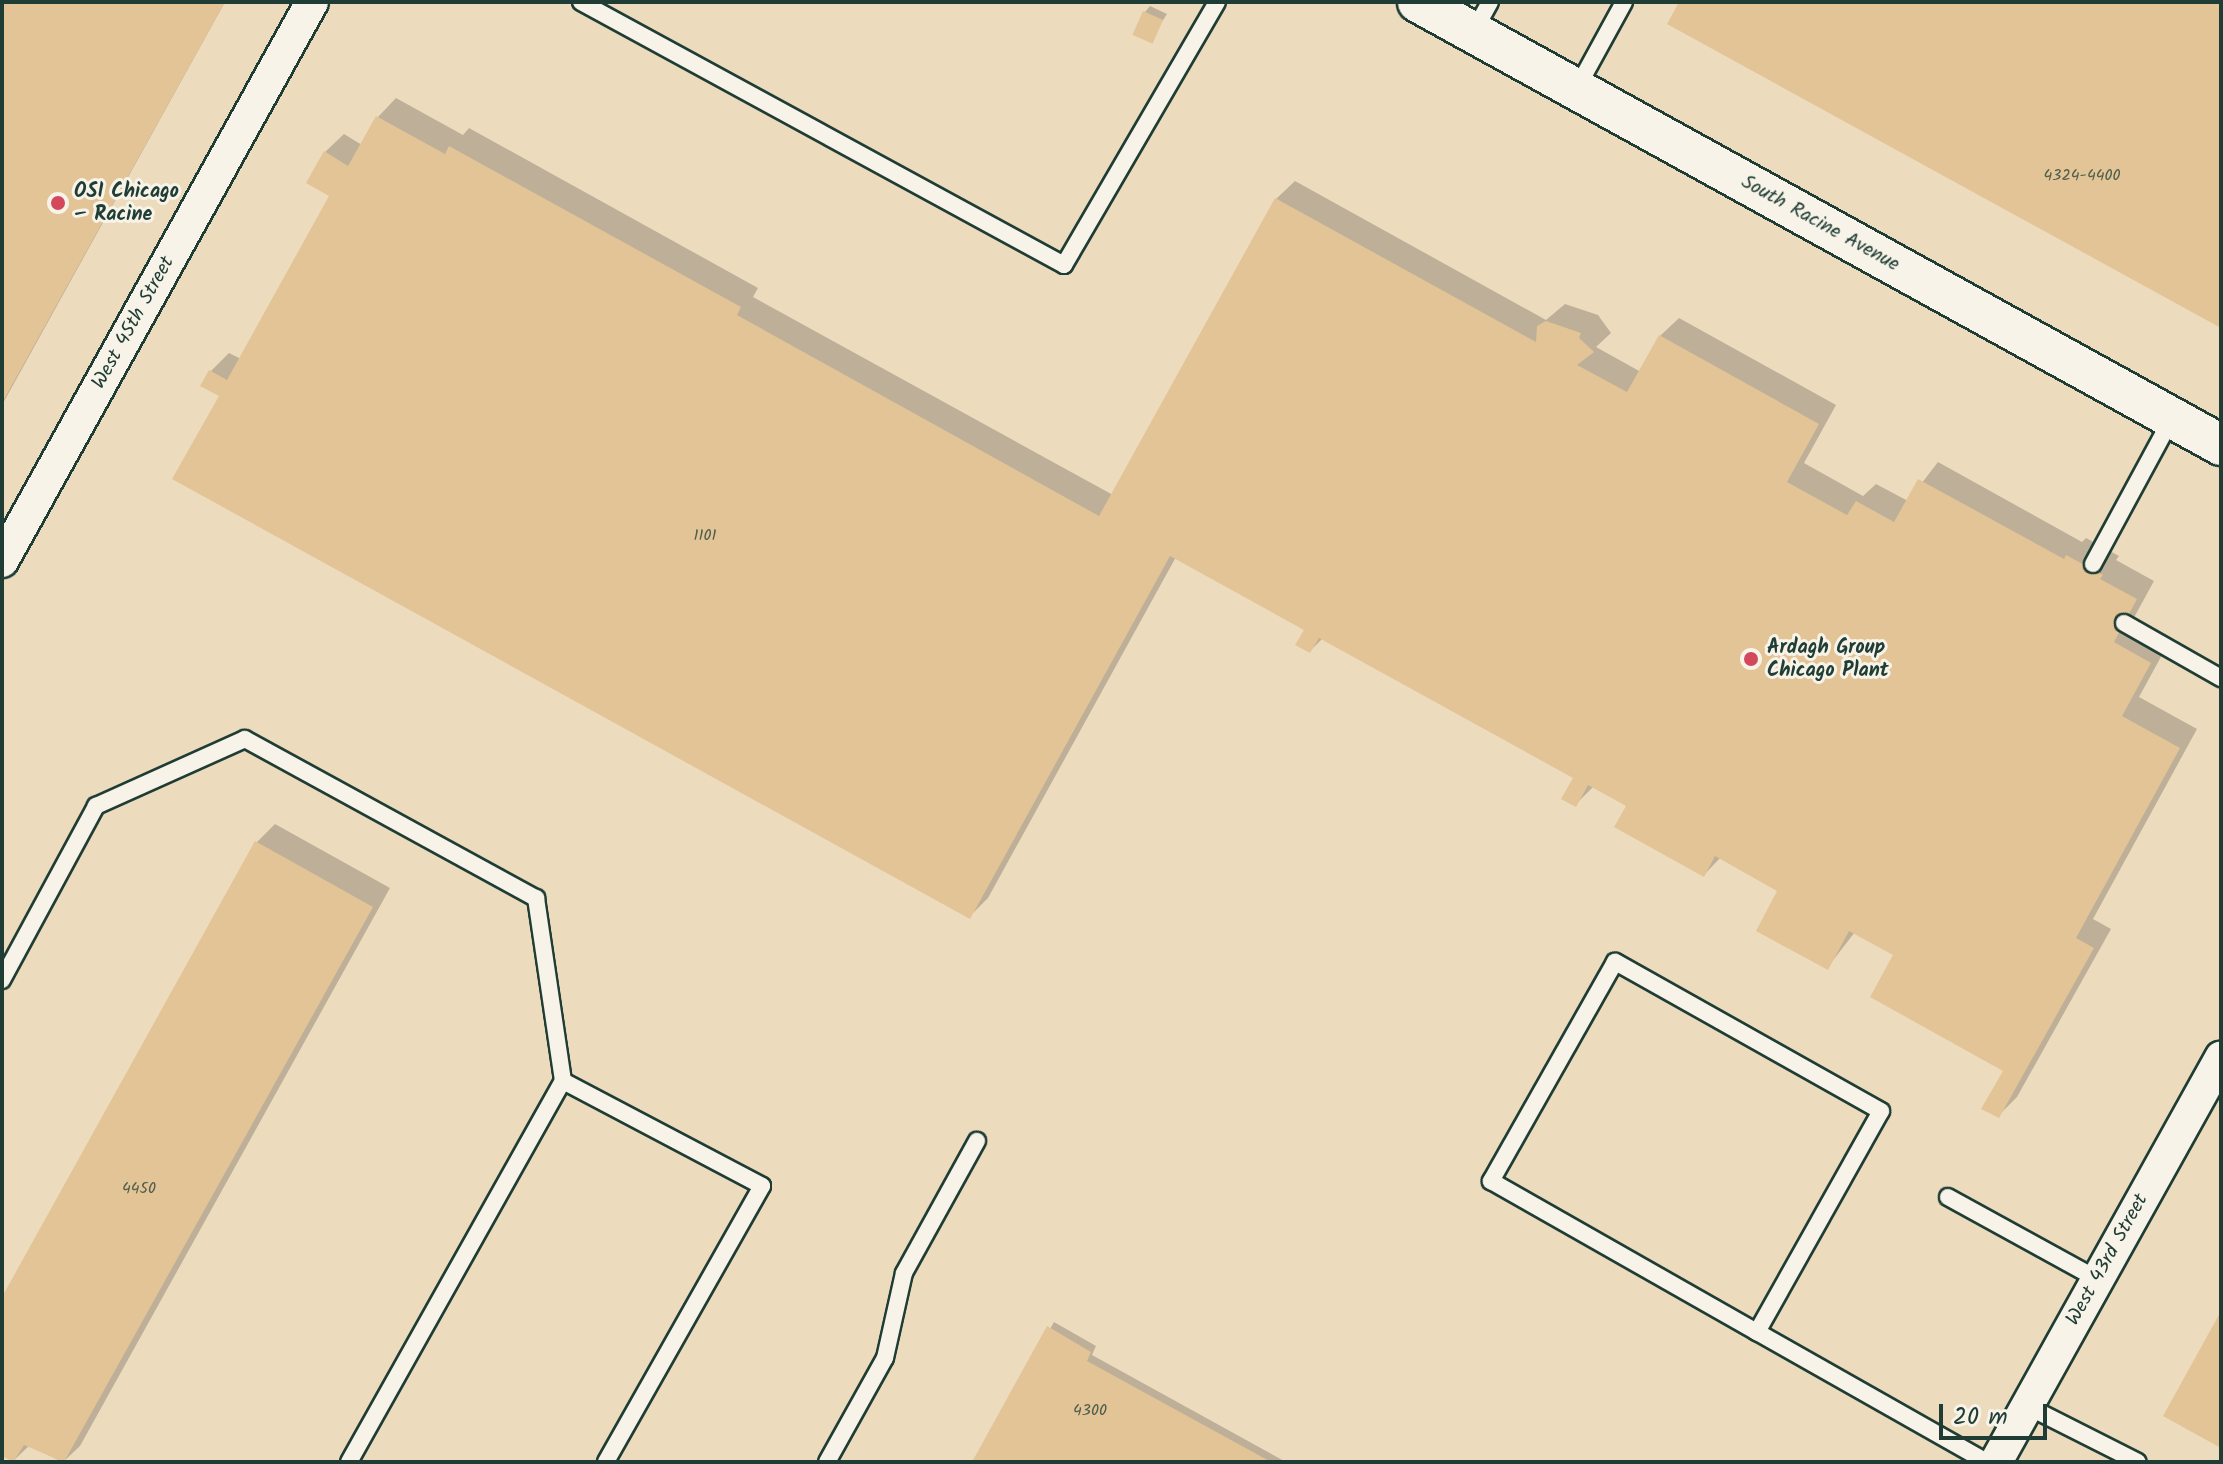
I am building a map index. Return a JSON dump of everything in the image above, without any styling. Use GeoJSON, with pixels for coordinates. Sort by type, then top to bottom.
{"type":"FeatureCollection","features":[{"type":"Feature","properties":{"kind":"street","name":"West 45th Street"},"geometry":{"type":"LineString","coordinates":[[2,561],[312,2]]}},
{"type":"Feature","properties":{"kind":"street","name":"South Racine Avenue"},"geometry":{"type":"LineString","coordinates":[[1418,2],[1482,17],[1576,89],[2221,445]]}},
{"type":"Feature","properties":{"kind":"street","name":"West 43rd Street"},"geometry":{"type":"LineString","coordinates":[[1996,1462],[2221,1057]]}},
{"type":"Feature","properties":{"kind":"lane"},"geometry":{"type":"LineString","coordinates":[[581,2],[1064,265],[1217,2]]}},
{"type":"Feature","properties":{"kind":"lane"},"geometry":{"type":"LineString","coordinates":[[1576,89],[1624,2]]}},
{"type":"Feature","properties":{"kind":"lane"},"geometry":{"type":"LineString","coordinates":[[2093,564],[2172,418]]}},
{"type":"Feature","properties":{"kind":"lane"},"geometry":{"type":"LineString","coordinates":[[2124,623],[2221,678]]}},
{"type":"Feature","properties":{"kind":"lane"},"geometry":{"type":"LineString","coordinates":[[2,980],[96,806],[245,739],[536,898],[563,1081],[349,1462]]}},
{"type":"Feature","properties":{"kind":"lane"},"geometry":{"type":"LineString","coordinates":[[1757,1332],[1881,1111],[1615,962],[1491,1181],[1757,1332],[1987,1462]]}},
{"type":"Feature","properties":{"kind":"lane"},"geometry":{"type":"LineString","coordinates":[[563,1081],[762,1186],[606,1462]]}},
{"type":"Feature","properties":{"kind":"lane"},"geometry":{"type":"LineString","coordinates":[[827,1462],[885,1358],[904,1273],[977,1141]]}},
{"type":"Feature","properties":{"kind":"lane"},"geometry":{"type":"LineString","coordinates":[[1948,1197],[2097,1279]]}},
{"type":"Feature","properties":{"kind":"lane"},"geometry":{"type":"LineString","coordinates":[[2027,1406],[2138,1462]]}},
{"type":"Feature","properties":{"kind":"shaded area"},"geometry":{"type":"Polygon","coordinates":[[[2,2],[2221,2],[2221,1462],[2,1462],[2,2]]]}},
{"type":"Feature","properties":{"kind":"building","name":"OSI Chicago – Racine"},"geometry":{"type":"Polygon","coordinates":[[[2,2],[225,2],[2,403],[2,2]]]}},
{"type":"Feature","properties":{"kind":"building"},"geometry":{"type":"Polygon","coordinates":[[[1679,2],[2221,2],[2221,328],[1667,24],[1679,2]]]}},
{"type":"Feature","properties":{"kind":"building"},"geometry":{"type":"Polygon","coordinates":[[[1143,11],[1163,20],[1153,44],[1132,35],[1143,11]]]}},
{"type":"Feature","properties":{"kind":"building"},"geometry":{"type":"Polygon","coordinates":[[[376,116],[445,154],[449,146],[741,307],[737,315],[1099,516],[1275,198],[1536,342],[1537,326],[1546,321],[1581,333],[1579,338],[1594,352],[1577,365],[1627,392],[1659,335],[1819,424],[1787,482],[1847,515],[1856,501],[1894,522],[1918,479],[2064,559],[2066,555],[2103,575],[2100,579],[2137,599],[2114,642],[2151,663],[2122,716],[2180,748],[2076,938],[2094,948],[1999,1118],[1981,1109],[2003,1071],[1870,997],[1893,955],[1849,931],[1828,970],[1756,931],[1777,891],[1715,856],[1704,877],[1614,827],[1626,806],[1588,785],[1576,807],[1561,799],[1573,778],[1319,638],[1310,653],[1295,645],[1304,630],[1170,556],[970,919],[172,479],[219,396],[200,386],[209,370],[227,380],[329,196],[306,183],[324,151],[348,166],[376,116]]]}},
{"type":"Feature","properties":{"kind":"building"},"geometry":{"type":"Polygon","coordinates":[[[255,841],[373,907],[64,1462],[24,1445],[13,1462],[2,1456],[2,1297],[255,841]]]}},
{"type":"Feature","properties":{"kind":"building"},"geometry":{"type":"Polygon","coordinates":[[[2221,1311],[2221,1448],[2163,1416],[2221,1311]]]}},
{"type":"Feature","properties":{"kind":"building"},"geometry":{"type":"Polygon","coordinates":[[[1047,1326],[1091,1352],[1087,1361],[1271,1462],[972,1462],[1047,1326]]]}},
{"type":"Feature","properties":{"kind":"place","name":"OSI Chicago – Racine"},"geometry":{"type":"Point","coordinates":[58,203]}},
{"type":"Feature","properties":{"kind":"place","name":"Ardagh Group Chicago Plant"},"geometry":{"type":"Point","coordinates":[1751,659]}}]}
